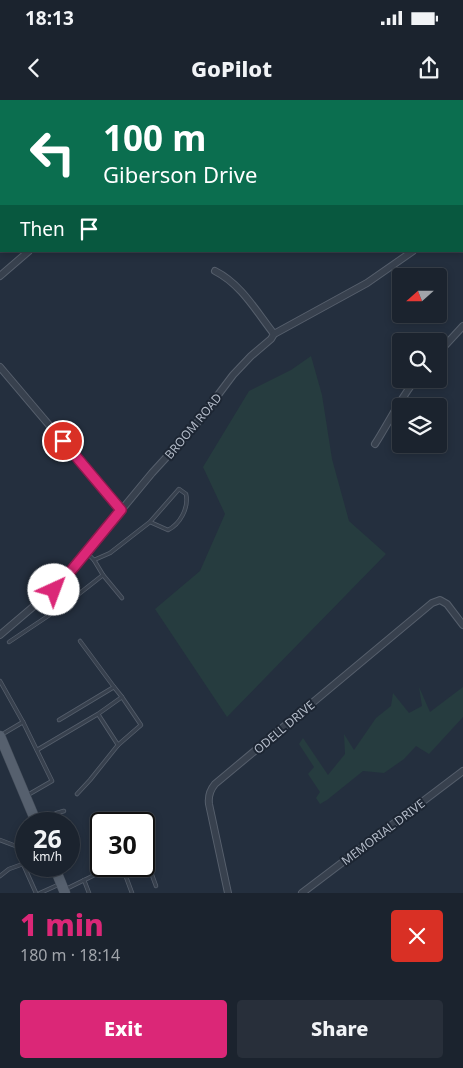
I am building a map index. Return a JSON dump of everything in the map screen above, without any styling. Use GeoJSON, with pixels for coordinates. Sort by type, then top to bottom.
{"type":"FeatureCollection","features":[{"type":"Feature","properties":{"kind":"main road"},"geometry":{"type":"LineString","coordinates":[[0,736],[32,812]]}},
{"type":"Feature","properties":{"kind":"main road"},"geometry":{"type":"LineString","coordinates":[[59,877],[63,889]]}},
{"type":"Feature","properties":{"kind":"street"},"geometry":{"type":"LineString","coordinates":[[0,276],[28,252]]}},
{"type":"Feature","properties":{"kind":"street","name":"BROOM ROAD"},"geometry":{"type":"LineString","coordinates":[[0,635],[61,583],[152,473],[189,432],[233,376],[274,334],[367,283],[412,252]]}},
{"type":"Feature","properties":{"kind":"street"},"geometry":{"type":"LineString","coordinates":[[215,271],[225,276],[238,287],[274,334]]}},
{"type":"Feature","properties":{"kind":"street"},"geometry":{"type":"LineString","coordinates":[[447,343],[463,326]]}},
{"type":"Feature","properties":{"kind":"street"},"geometry":{"type":"LineString","coordinates":[[0,367],[121,510]]}},
{"type":"Feature","properties":{"kind":"street"},"geometry":{"type":"LineString","coordinates":[[375,444],[409,388]]}},
{"type":"Feature","properties":{"kind":"street","name":"ODELL DRIVE"},"geometry":{"type":"LineString","coordinates":[[228,893],[209,804],[212,788],[432,602],[440,600],[447,604],[463,625]]}},
{"type":"Feature","properties":{"kind":"street","name":"MEMORIAL DRIVE"},"geometry":{"type":"LineString","coordinates":[[302,893],[463,771]]}},
{"type":"Feature","properties":{"kind":"lane"},"geometry":{"type":"LineString","coordinates":[[94,560],[110,553],[150,522],[178,489],[186,494],[188,501],[182,516],[174,526],[168,530],[150,522]]}},
{"type":"Feature","properties":{"kind":"lane"},"geometry":{"type":"LineString","coordinates":[[86,552],[122,598]]}},
{"type":"Feature","properties":{"kind":"lane"},"geometry":{"type":"LineString","coordinates":[[9,642],[65,606],[104,574]]}},
{"type":"Feature","properties":{"kind":"lane"},"geometry":{"type":"LineString","coordinates":[[54,590],[65,606]]}},
{"type":"Feature","properties":{"kind":"lane"},"geometry":{"type":"LineString","coordinates":[[76,794],[90,780],[118,745],[141,725],[80,640]]}},
{"type":"Feature","properties":{"kind":"lane"},"geometry":{"type":"LineString","coordinates":[[0,681],[52,781],[26,796]]}},
{"type":"Feature","properties":{"kind":"lane"},"geometry":{"type":"LineString","coordinates":[[59,720],[114,687]]}},
{"type":"Feature","properties":{"kind":"lane"},"geometry":{"type":"LineString","coordinates":[[36,750],[98,714],[122,697]]}},
{"type":"Feature","properties":{"kind":"lane"},"geometry":{"type":"LineString","coordinates":[[98,714],[118,745]]}},
{"type":"Feature","properties":{"kind":"lane"},"geometry":{"type":"LineString","coordinates":[[0,736],[23,722]]}},
{"type":"Feature","properties":{"kind":"lane"},"geometry":{"type":"LineString","coordinates":[[0,840],[15,846]]}},
{"type":"Feature","properties":{"kind":"lane"},"geometry":{"type":"LineString","coordinates":[[0,876],[15,867]]}},
{"type":"Feature","properties":{"kind":"lane"},"geometry":{"type":"LineString","coordinates":[[31,877],[38,893],[63,889],[90,877]]}},
{"type":"Feature","properties":{"kind":"lane"},"geometry":{"type":"LineString","coordinates":[[126,877],[132,893]]}},
{"type":"Feature","properties":{"kind":"lane"},"geometry":{"type":"LineString","coordinates":[[153,877],[156,886]]}},
{"type":"Feature","properties":{"kind":"lane"},"geometry":{"type":"LineString","coordinates":[[84,880],[89,893]]}},
{"type":"Feature","properties":{"kind":"green space"},"geometry":{"type":"Polygon","coordinates":[[[311,356],[322,395],[332,459],[349,521],[386,554],[227,717],[155,609],[200,571],[225,514],[203,467],[249,391],[291,370],[311,356]]]}},
{"type":"Feature","properties":{"kind":"green space"},"geometry":{"type":"Polygon","coordinates":[[[419,687],[430,712],[463,687],[463,717],[429,754],[416,746],[404,759],[384,773],[363,771],[320,804],[316,798],[320,792],[308,774],[314,767],[299,744],[303,738],[328,775],[345,754],[344,734],[354,750],[376,718],[391,706],[393,693],[409,713],[422,706],[419,687]]]}},
{"type":"Feature","properties":{"kind":"route"},"geometry":{"type":"LineString","coordinates":[[54,590],[121,510],[63,441]]}}]}
